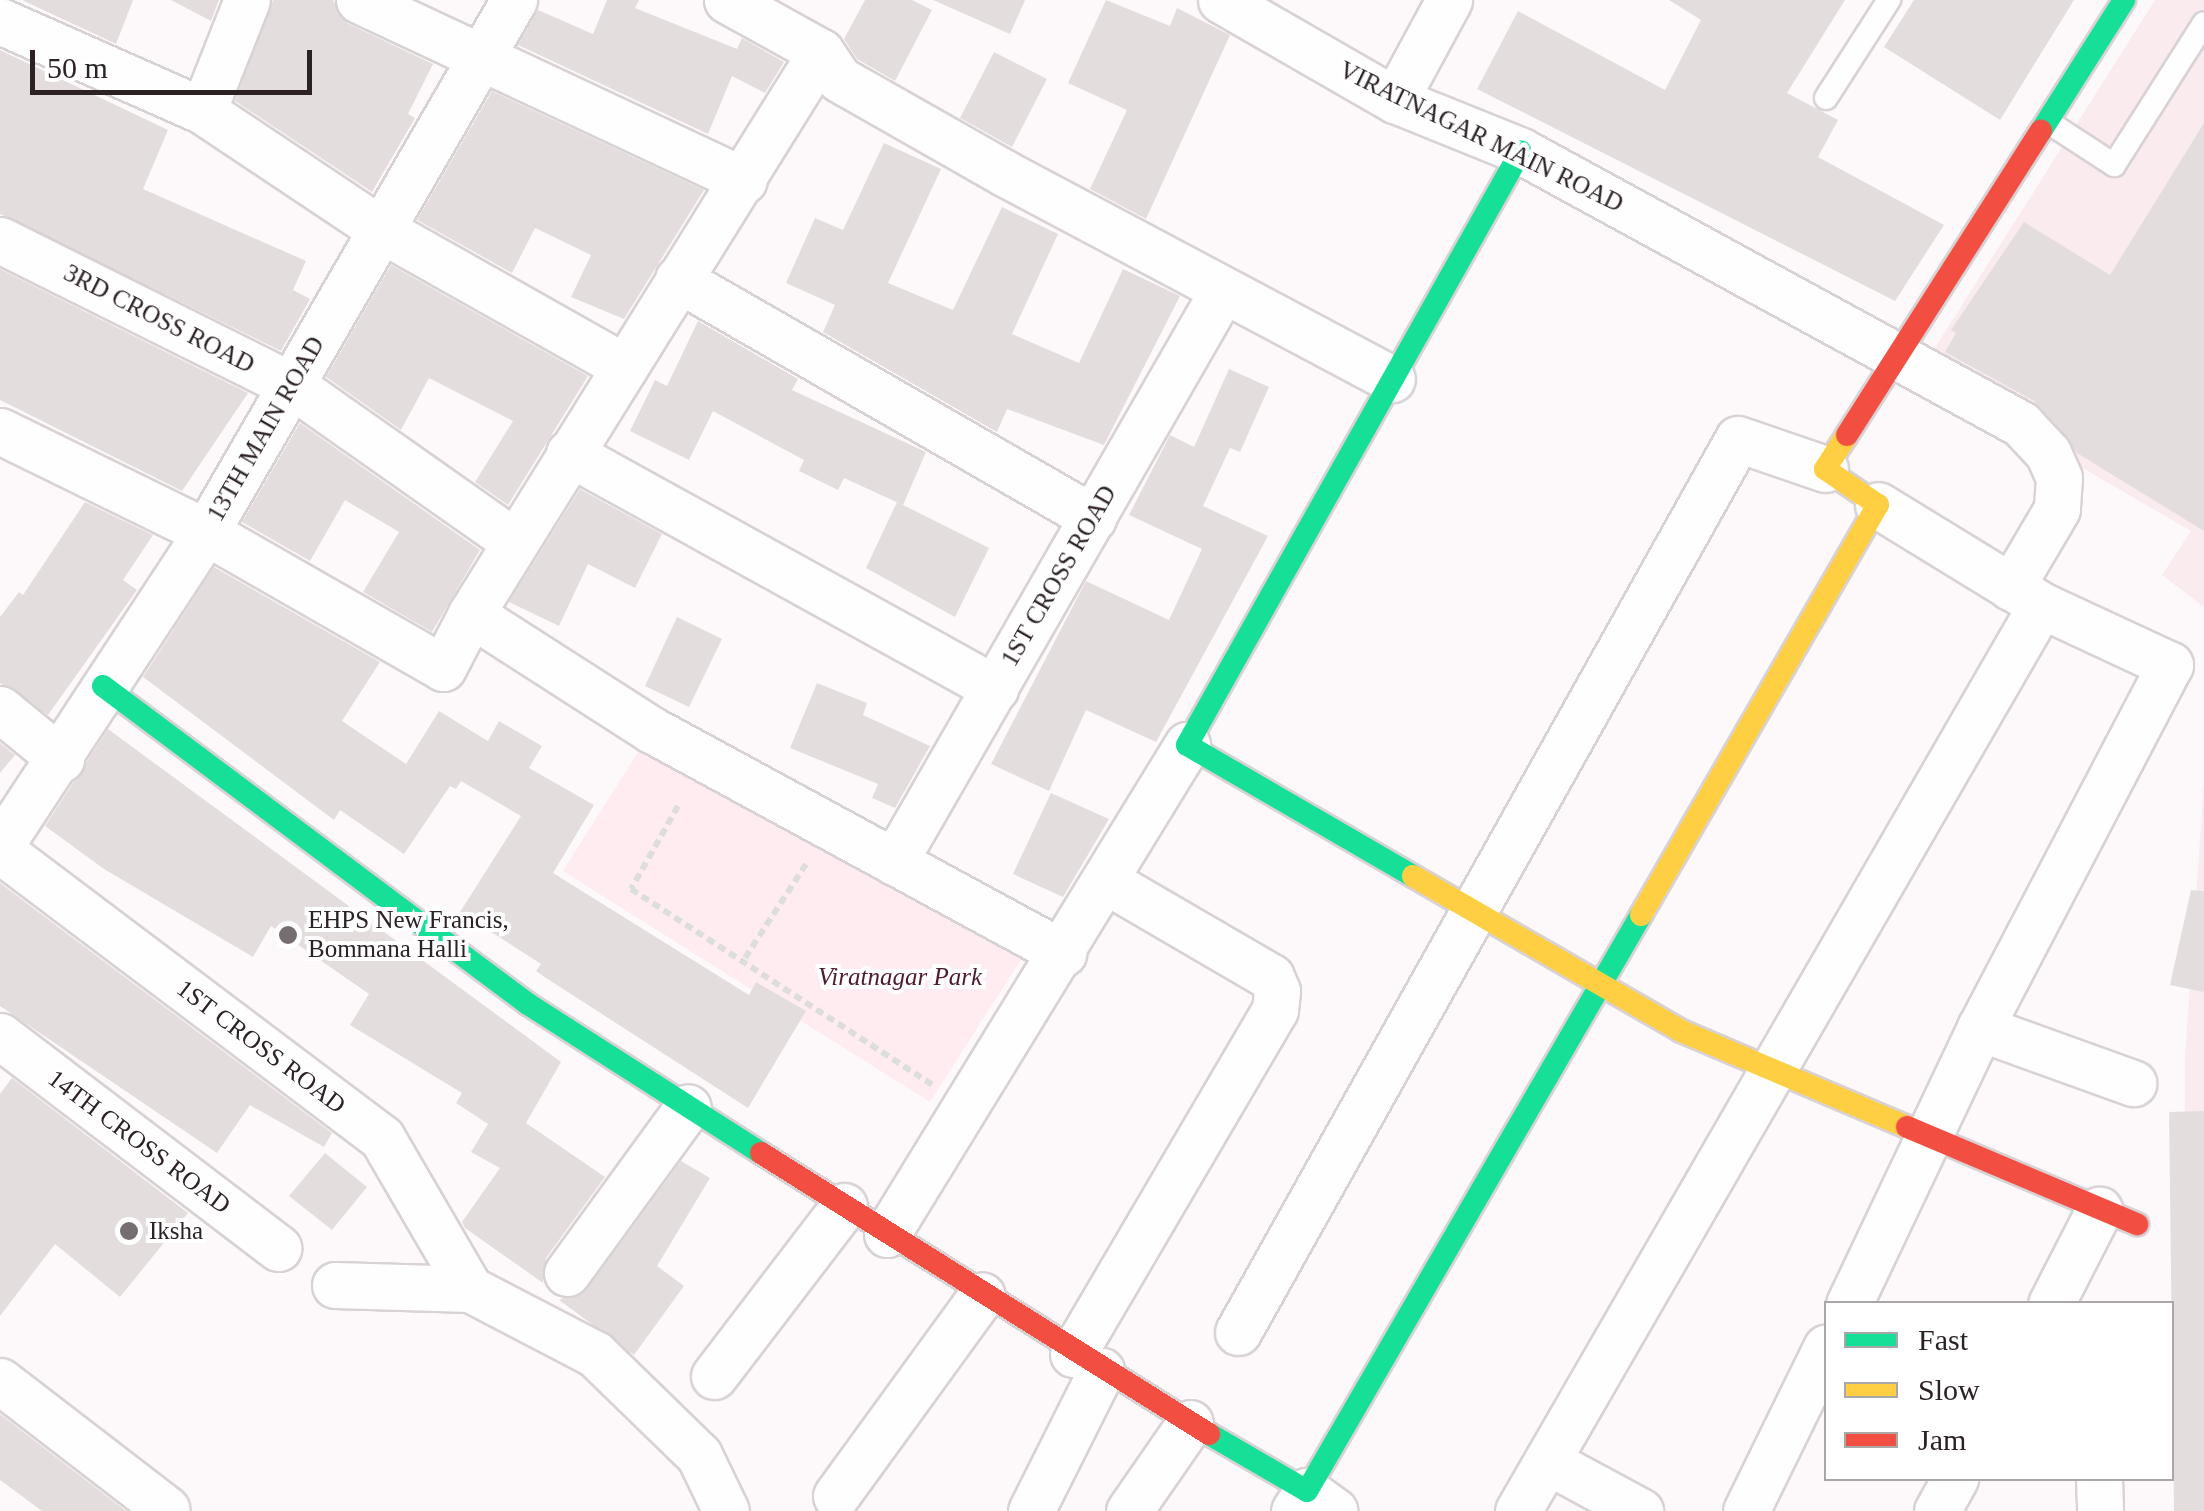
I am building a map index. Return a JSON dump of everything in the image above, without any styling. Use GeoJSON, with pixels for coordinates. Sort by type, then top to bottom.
{"type":"FeatureCollection","features":[{"type":"Feature","properties":{"kind":"street"},"geometry":{"type":"LineString","coordinates":[[202,111],[247,0]]}},
{"type":"Feature","properties":{"kind":"street"},"geometry":{"type":"LineString","coordinates":[[359,0],[744,180]]}},
{"type":"Feature","properties":{"kind":"street","name":"13TH MAIN ROAD"},"geometry":{"type":"LineString","coordinates":[[0,848],[62,759],[103,686],[206,532],[514,0]]}},
{"type":"Feature","properties":{"kind":"street"},"geometry":{"type":"LineString","coordinates":[[727,0],[821,52],[839,79],[1222,290],[1392,378]]}},
{"type":"Feature","properties":{"kind":"street","name":"VIRATNAGAR MAIN ROAD"},"geometry":{"type":"LineString","coordinates":[[1221,0],[1395,100],[1521,151],[2021,424],[2048,453],[2059,478],[2057,509],[2026,596],[1777,1070],[1518,1511]]}},
{"type":"Feature","properties":{"kind":"street"},"geometry":{"type":"LineString","coordinates":[[1395,100],[1448,0]]}},
{"type":"Feature","properties":{"kind":"street"},"geometry":{"type":"LineString","coordinates":[[1826,469],[2124,0]]}},
{"type":"Feature","properties":{"kind":"street"},"geometry":{"type":"LineString","coordinates":[[0,21],[202,111],[380,229],[624,368]]}},
{"type":"Feature","properties":{"kind":"street"},"geometry":{"type":"LineString","coordinates":[[0,431],[206,532],[444,668],[512,540],[744,180],[821,52]]}},
{"type":"Feature","properties":{"kind":"street"},"geometry":{"type":"LineString","coordinates":[[887,1234],[968,1110],[1187,746],[1521,151]]}},
{"type":"Feature","properties":{"kind":"street","name":"3RD CROSS ROAD"},"geometry":{"type":"LineString","coordinates":[[0,240],[293,386],[512,540]]}},
{"type":"Feature","properties":{"kind":"street"},"geometry":{"type":"LineString","coordinates":[[678,279],[1093,518]]}},
{"type":"Feature","properties":{"kind":"street","name":"1ST CROSS ROAD"},"geometry":{"type":"LineString","coordinates":[[894,862],[1222,290]]}},
{"type":"Feature","properties":{"kind":"street"},"geometry":{"type":"LineString","coordinates":[[1238,1332],[1738,438],[1826,469],[2026,596],[2170,664],[1980,1028],[1849,1301]]}},
{"type":"Feature","properties":{"kind":"street"},"geometry":{"type":"LineString","coordinates":[[569,453],[995,688]]}},
{"type":"Feature","properties":{"kind":"street"},"geometry":{"type":"LineString","coordinates":[[103,686],[528,1004],[1087,1362],[1190,1423],[1312,1505],[1601,985],[1878,505]]}},
{"type":"Feature","properties":{"kind":"street"},"geometry":{"type":"LineString","coordinates":[[471,614],[652,730],[1063,953]]}},
{"type":"Feature","properties":{"kind":"street"},"geometry":{"type":"LineString","coordinates":[[0,709],[62,759]]}},
{"type":"Feature","properties":{"kind":"street"},"geometry":{"type":"LineString","coordinates":[[1187,746],[1681,1031],[2118,1217],[2053,1301]]}},
{"type":"Feature","properties":{"kind":"street","name":"1ST CROSS ROAD"},"geometry":{"type":"LineString","coordinates":[[0,848],[382,1138],[470,1289]]}},
{"type":"Feature","properties":{"kind":"street"},"geometry":{"type":"LineString","coordinates":[[1031,1511],[1087,1362],[1275,1010],[1278,992],[1270,977],[1106,881]]}},
{"type":"Feature","properties":{"kind":"street"},"geometry":{"type":"LineString","coordinates":[[1980,1028],[2133,1083]]}},
{"type":"Feature","properties":{"kind":"street","name":"14TH CROSS ROAD"},"geometry":{"type":"LineString","coordinates":[[0,1036],[278,1248]]}},
{"type":"Feature","properties":{"kind":"street"},"geometry":{"type":"LineString","coordinates":[[567,1273],[688,1106]]}},
{"type":"Feature","properties":{"kind":"street"},"geometry":{"type":"LineString","coordinates":[[714,1376],[844,1206]]}},
{"type":"Feature","properties":{"kind":"street"},"geometry":{"type":"LineString","coordinates":[[335,1285],[470,1289],[594,1354],[699,1454],[726,1511]]}},
{"type":"Feature","properties":{"kind":"street"},"geometry":{"type":"LineString","coordinates":[[836,1496],[982,1295]]}},
{"type":"Feature","properties":{"kind":"street"},"geometry":{"type":"LineString","coordinates":[[1746,1511],[1824,1352]]}},
{"type":"Feature","properties":{"kind":"street"},"geometry":{"type":"LineString","coordinates":[[0,1381],[166,1509]]}},
{"type":"Feature","properties":{"kind":"street"},"geometry":{"type":"LineString","coordinates":[[1129,1511],[1190,1423]]}},
{"type":"Feature","properties":{"kind":"street"},"geometry":{"type":"LineString","coordinates":[[1548,1462],[1640,1511]]}},
{"type":"Feature","properties":{"kind":"street"},"geometry":{"type":"LineString","coordinates":[[1937,1511],[1953,1481]]}},
{"type":"Feature","properties":{"kind":"street"},"geometry":{"type":"LineString","coordinates":[[2100,1481],[2100,1511]]}},
{"type":"Feature","properties":{"kind":"lane"},"geometry":{"type":"LineString","coordinates":[[1826,98],[1889,0]]}},
{"type":"Feature","properties":{"kind":"lane"},"geometry":{"type":"LineString","coordinates":[[2048,122],[2114,165],[2204,23]]}},
{"type":"Feature","properties":{"kind":"path"},"geometry":{"type":"LineString","coordinates":[[678,806],[631,889],[745,958],[968,1110]]}},
{"type":"Feature","properties":{"kind":"path"},"geometry":{"type":"LineString","coordinates":[[745,958],[806,864]]}},
{"type":"Feature","properties":{"kind":"shaded area"},"geometry":{"type":"Polygon","coordinates":[[[2155,0],[2204,0],[2204,607],[2162,575],[2191,531],[1919,373],[2155,0]]]}},
{"type":"Feature","properties":{"kind":"shaded area"},"geometry":{"type":"Polygon","coordinates":[[[2204,782],[2204,1511],[2185,1511],[2185,1056],[2204,782]]]}},
{"type":"Feature","properties":{"kind":"green space","name":"Viratnagar Park"},"geometry":{"type":"Polygon","coordinates":[[[652,730],[1029,947],[930,1102],[563,871],[652,730]]]}},
{"type":"Feature","properties":{"kind":"building"},"geometry":{"type":"Polygon","coordinates":[[[22,0],[133,0],[116,44],[22,0]]]}},
{"type":"Feature","properties":{"kind":"building"},"geometry":{"type":"Polygon","coordinates":[[[171,0],[219,0],[211,21],[171,0]]]}},
{"type":"Feature","properties":{"kind":"building"},"geometry":{"type":"Polygon","coordinates":[[[273,0],[333,0],[347,23],[433,64],[408,114],[415,118],[372,192],[235,101],[273,0]]]}},
{"type":"Feature","properties":{"kind":"building"},"geometry":{"type":"Polygon","coordinates":[[[607,0],[639,0],[635,8],[737,49],[742,38],[784,62],[765,93],[732,76],[708,134],[518,45],[538,10],[593,34],[607,0]]]}},
{"type":"Feature","properties":{"kind":"building"},"geometry":{"type":"Polygon","coordinates":[[[865,0],[912,0],[932,10],[895,81],[857,59],[844,39],[865,0]]]}},
{"type":"Feature","properties":{"kind":"building"},"geometry":{"type":"Polygon","coordinates":[[[933,0],[1025,0],[1010,34],[933,0]]]}},
{"type":"Feature","properties":{"kind":"building"},"geometry":{"type":"Polygon","coordinates":[[[1106,0],[1170,26],[1177,8],[1230,35],[1146,219],[1090,189],[1127,110],[1068,83],[1106,0]]]}},
{"type":"Feature","properties":{"kind":"building"},"geometry":{"type":"Polygon","coordinates":[[[1669,0],[1845,0],[1787,93],[1838,120],[1818,157],[1944,225],[1895,301],[1477,89],[1518,11],[1665,90],[1701,20],[1669,0]]]}},
{"type":"Feature","properties":{"kind":"building"},"geometry":{"type":"Polygon","coordinates":[[[1914,0],[2074,0],[2000,120],[1884,47],[1914,0]]]}},
{"type":"Feature","properties":{"kind":"building"},"geometry":{"type":"Polygon","coordinates":[[[0,50],[168,130],[143,189],[306,261],[293,290],[310,299],[281,351],[0,214],[0,50]]]}},
{"type":"Feature","properties":{"kind":"building"},"geometry":{"type":"Polygon","coordinates":[[[994,52],[1047,79],[1012,147],[960,118],[994,52]]]}},
{"type":"Feature","properties":{"kind":"building"},"geometry":{"type":"Polygon","coordinates":[[[492,91],[704,190],[624,319],[571,297],[591,255],[535,228],[512,273],[417,220],[492,91]]]}},
{"type":"Feature","properties":{"kind":"building"},"geometry":{"type":"Polygon","coordinates":[[[2204,123],[2204,531],[2077,453],[2034,401],[1945,352],[1956,333],[1951,330],[2024,222],[2110,275],[2204,123]]]}},
{"type":"Feature","properties":{"kind":"building"},"geometry":{"type":"Polygon","coordinates":[[[884,143],[941,169],[888,283],[953,310],[1002,207],[1058,234],[1012,334],[1079,363],[1123,269],[1180,296],[1104,445],[1007,409],[997,432],[823,332],[835,305],[786,283],[815,218],[843,230],[884,143]]]}},
{"type":"Feature","properties":{"kind":"building"},"geometry":{"type":"Polygon","coordinates":[[[391,265],[588,376],[508,505],[475,482],[513,421],[429,378],[401,430],[326,377],[391,265]]]}},
{"type":"Feature","properties":{"kind":"building"},"geometry":{"type":"Polygon","coordinates":[[[0,269],[248,393],[182,491],[0,400],[0,269]]]}},
{"type":"Feature","properties":{"kind":"building"},"geometry":{"type":"Polygon","coordinates":[[[698,321],[798,379],[792,390],[926,452],[903,505],[844,478],[838,490],[799,471],[804,460],[713,411],[689,460],[630,431],[655,380],[667,386],[698,321]]]}},
{"type":"Feature","properties":{"kind":"building"},"geometry":{"type":"Polygon","coordinates":[[[1229,369],[1269,387],[1240,452],[1230,448],[1203,506],[1268,536],[1156,742],[1086,710],[1049,791],[991,764],[1086,581],[1169,620],[1202,549],[1129,515],[1170,435],[1194,447],[1229,369]]]}},
{"type":"Feature","properties":{"kind":"building"},"geometry":{"type":"Polygon","coordinates":[[[300,423],[480,550],[432,632],[363,592],[399,532],[345,500],[310,561],[242,522],[300,423]]]}},
{"type":"Feature","properties":{"kind":"building"},"geometry":{"type":"Polygon","coordinates":[[[580,489],[662,534],[635,588],[588,564],[559,626],[509,602],[580,489]]]}},
{"type":"Feature","properties":{"kind":"building"},"geometry":{"type":"Polygon","coordinates":[[[85,502],[153,535],[123,580],[137,590],[48,715],[0,683],[0,617],[19,592],[23,595],[85,502]]]}},
{"type":"Feature","properties":{"kind":"building"},"geometry":{"type":"Polygon","coordinates":[[[897,502],[989,548],[955,617],[866,568],[897,502]]]}},
{"type":"Feature","properties":{"kind":"building"},"geometry":{"type":"Polygon","coordinates":[[[214,567],[380,662],[342,721],[406,764],[439,711],[488,741],[499,721],[542,746],[529,768],[594,805],[553,873],[749,995],[756,982],[806,1011],[748,1108],[546,978],[536,971],[541,964],[460,912],[521,816],[461,781],[456,789],[450,786],[404,854],[340,810],[334,820],[143,677],[214,567]]]}},
{"type":"Feature","properties":{"kind":"building"},"geometry":{"type":"Polygon","coordinates":[[[677,617],[722,639],[689,707],[645,686],[677,617]]]}},
{"type":"Feature","properties":{"kind":"building"},"geometry":{"type":"Polygon","coordinates":[[[817,683],[867,703],[863,715],[930,746],[895,808],[872,798],[878,784],[790,748],[817,683]]]}},
{"type":"Feature","properties":{"kind":"building"},"geometry":{"type":"Polygon","coordinates":[[[108,729],[561,1062],[526,1123],[605,1177],[546,1258],[543,1283],[465,1228],[462,1222],[500,1168],[471,1152],[488,1124],[456,1103],[462,1093],[350,1025],[369,994],[271,926],[253,957],[104,869],[45,826],[108,729]]]}},
{"type":"Feature","properties":{"kind":"building"},"geometry":{"type":"Polygon","coordinates":[[[0,743],[15,755],[0,773],[0,743]]]}},
{"type":"Feature","properties":{"kind":"building"},"geometry":{"type":"Polygon","coordinates":[[[1051,793],[1109,819],[1063,897],[1013,874],[1051,793]]]}},
{"type":"Feature","properties":{"kind":"building"},"geometry":{"type":"Polygon","coordinates":[[[0,883],[332,1133],[324,1147],[250,1105],[217,1153],[0,1006],[0,883]]]}},
{"type":"Feature","properties":{"kind":"building"},"geometry":{"type":"Polygon","coordinates":[[[2191,890],[2204,891],[2204,992],[2170,985],[2191,890]]]}},
{"type":"Feature","properties":{"kind":"building"},"geometry":{"type":"Polygon","coordinates":[[[12,1078],[188,1213],[120,1297],[55,1244],[0,1316],[0,1094],[12,1078]]]}},
{"type":"Feature","properties":{"kind":"building"},"geometry":{"type":"Polygon","coordinates":[[[2204,1111],[2204,1511],[2174,1511],[2169,1112],[2204,1111]]]}},
{"type":"Feature","properties":{"kind":"building"},"geometry":{"type":"Polygon","coordinates":[[[325,1153],[367,1187],[332,1230],[289,1196],[325,1153]]]}},
{"type":"Feature","properties":{"kind":"building"},"geometry":{"type":"Polygon","coordinates":[[[681,1161],[710,1178],[657,1266],[684,1286],[634,1355],[559,1300],[588,1288],[681,1161]]]}},
{"type":"Feature","properties":{"kind":"building"},"geometry":{"type":"Polygon","coordinates":[[[0,1414],[126,1511],[42,1511],[0,1480],[0,1414]]]}},
{"type":"Feature","properties":{"kind":"traffic: fast"},"geometry":{"type":"LineString","coordinates":[[2041,131],[2124,0]]}},
{"type":"Feature","properties":{"kind":"traffic: fast"},"geometry":{"type":"LineString","coordinates":[[1413,876],[1187,745],[1521,151]]}},
{"type":"Feature","properties":{"kind":"traffic: fast"},"geometry":{"type":"LineString","coordinates":[[103,686],[528,1004],[761,1153]]}},
{"type":"Feature","properties":{"kind":"traffic: fast"},"geometry":{"type":"LineString","coordinates":[[1209,1434],[1307,1491],[1641,915]]}},
{"type":"Feature","properties":{"kind":"traffic: slow"},"geometry":{"type":"LineString","coordinates":[[1641,915],[1878,505],[1825,469],[1847,435]]}},
{"type":"Feature","properties":{"kind":"traffic: slow"},"geometry":{"type":"LineString","coordinates":[[1413,876],[1681,1031],[1907,1127]]}},
{"type":"Feature","properties":{"kind":"traffic: jam"},"geometry":{"type":"LineString","coordinates":[[1847,435],[2041,131]]}},
{"type":"Feature","properties":{"kind":"traffic: jam"},"geometry":{"type":"LineString","coordinates":[[1907,1127],[2137,1224]]}},
{"type":"Feature","properties":{"kind":"traffic: jam"},"geometry":{"type":"LineString","coordinates":[[761,1153],[1209,1434]]}},
{"type":"Feature","properties":{"kind":"place","name":"EHPS New Francis, Bommana Halli"},"geometry":{"type":"Point","coordinates":[288,935]}},
{"type":"Feature","properties":{"kind":"place","name":"Iksha"},"geometry":{"type":"Point","coordinates":[129,1231]}}]}
